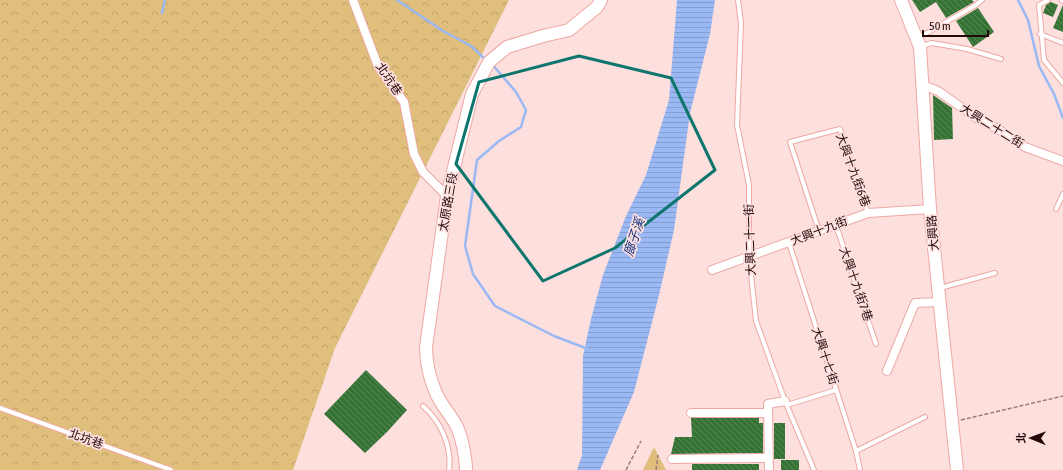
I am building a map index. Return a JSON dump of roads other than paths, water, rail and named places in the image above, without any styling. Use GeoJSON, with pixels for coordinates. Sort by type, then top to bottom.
{"type":"FeatureCollection","features":[{"type":"Feature","properties":{"kind":"main road","name":"太原路三段"},"geometry":{"type":"LineString","coordinates":[[466,470],[457,428],[436,394],[427,369],[426,358],[427,335],[447,196],[472,94],[488,65],[507,47],[542,36],[569,30],[597,7],[601,0]]}},
{"type":"Feature","properties":{"kind":"main road","name":"大興路"},"geometry":{"type":"LineString","coordinates":[[903,1],[919,42],[930,209],[957,470]]}},
{"type":"Feature","properties":{"kind":"street","name":"北坑巷"},"geometry":{"type":"LineString","coordinates":[[353,0],[378,66],[404,102],[414,154],[422,172],[447,196]]}},
{"type":"Feature","properties":{"kind":"street","name":"大興二十二街"},"geometry":{"type":"LineString","coordinates":[[923,85],[938,91],[978,119],[998,129],[1025,147],[1063,161]]}},
{"type":"Feature","properties":{"kind":"street","name":"大興十九街"},"geometry":{"type":"LineString","coordinates":[[712,270],[868,213],[930,209]]}},
{"type":"Feature","properties":{"kind":"street"},"geometry":{"type":"LineString","coordinates":[[887,371],[915,303],[939,302]]}},
{"type":"Feature","properties":{"kind":"street"},"geometry":{"type":"LineString","coordinates":[[769,470],[768,404],[786,403]]}},
{"type":"Feature","properties":{"kind":"street"},"geometry":{"type":"LineString","coordinates":[[691,413],[767,413]]}},
{"type":"Feature","properties":{"kind":"street"},"geometry":{"type":"LineString","coordinates":[[672,459],[769,458]]}},
{"type":"Feature","properties":{"kind":"lane","name":"大興二十一街"},"geometry":{"type":"LineString","coordinates":[[738,0],[741,23],[737,125],[749,185],[748,256],[756,322],[786,403],[814,470]]}},
{"type":"Feature","properties":{"kind":"lane"},"geometry":{"type":"LineString","coordinates":[[919,42],[982,0]]}},
{"type":"Feature","properties":{"kind":"lane"},"geometry":{"type":"LineString","coordinates":[[1048,0],[1039,5],[1040,34],[1044,60],[1063,83]]}},
{"type":"Feature","properties":{"kind":"lane"},"geometry":{"type":"LineString","coordinates":[[1040,34],[1063,43]]}},
{"type":"Feature","properties":{"kind":"lane"},"geometry":{"type":"LineString","coordinates":[[919,42],[968,49],[1001,59]]}},
{"type":"Feature","properties":{"kind":"lane","name":"大興十九街6巷"},"geometry":{"type":"LineString","coordinates":[[820,231],[790,142],[840,129],[868,213]]}},
{"type":"Feature","properties":{"kind":"lane"},"geometry":{"type":"LineString","coordinates":[[1056,209],[1063,194]]}},
{"type":"Feature","properties":{"kind":"lane","name":"大興十九街7巷"},"geometry":{"type":"LineString","coordinates":[[836,225],[876,344]]}},
{"type":"Feature","properties":{"kind":"lane","name":"大興十七街"},"geometry":{"type":"LineString","coordinates":[[789,243],[856,451],[860,470]]}},
{"type":"Feature","properties":{"kind":"lane"},"geometry":{"type":"LineString","coordinates":[[938,289],[995,273]]}},
{"type":"Feature","properties":{"kind":"lane"},"geometry":{"type":"LineString","coordinates":[[786,403],[836,390]]}},
{"type":"Feature","properties":{"kind":"lane"},"geometry":{"type":"LineString","coordinates":[[423,406],[438,424],[445,438],[449,450],[449,470]]}},
{"type":"Feature","properties":{"kind":"lane","name":"北坑巷"},"geometry":{"type":"LineString","coordinates":[[0,408],[171,470]]}},
{"type":"Feature","properties":{"kind":"lane"},"geometry":{"type":"LineString","coordinates":[[856,451],[925,417]]}},
{"type":"Feature","properties":{"kind":"water","name":"廍子溪"},"geometry":{"type":"Polygon","coordinates":[[[677,0],[715,0],[710,34],[690,113],[674,230],[634,392],[600,470],[577,470],[582,455],[583,356],[603,275],[626,216],[646,175],[669,100],[677,0]]]}},
{"type":"Feature","properties":{"kind":"waterway"},"geometry":{"type":"LineString","coordinates":[[162,13],[165,0]]}},
{"type":"Feature","properties":{"kind":"waterway"},"geometry":{"type":"LineString","coordinates":[[397,0],[443,31],[471,46],[486,60]]}},
{"type":"Feature","properties":{"kind":"waterway"},"geometry":{"type":"LineString","coordinates":[[1018,0],[1028,20],[1039,66],[1054,94],[1063,118]]}},
{"type":"Feature","properties":{"kind":"waterway"},"geometry":{"type":"LineString","coordinates":[[492,64],[516,92],[526,110],[521,127],[499,141],[477,160],[465,246],[473,274],[495,306],[554,336],[588,349]]}}]}
